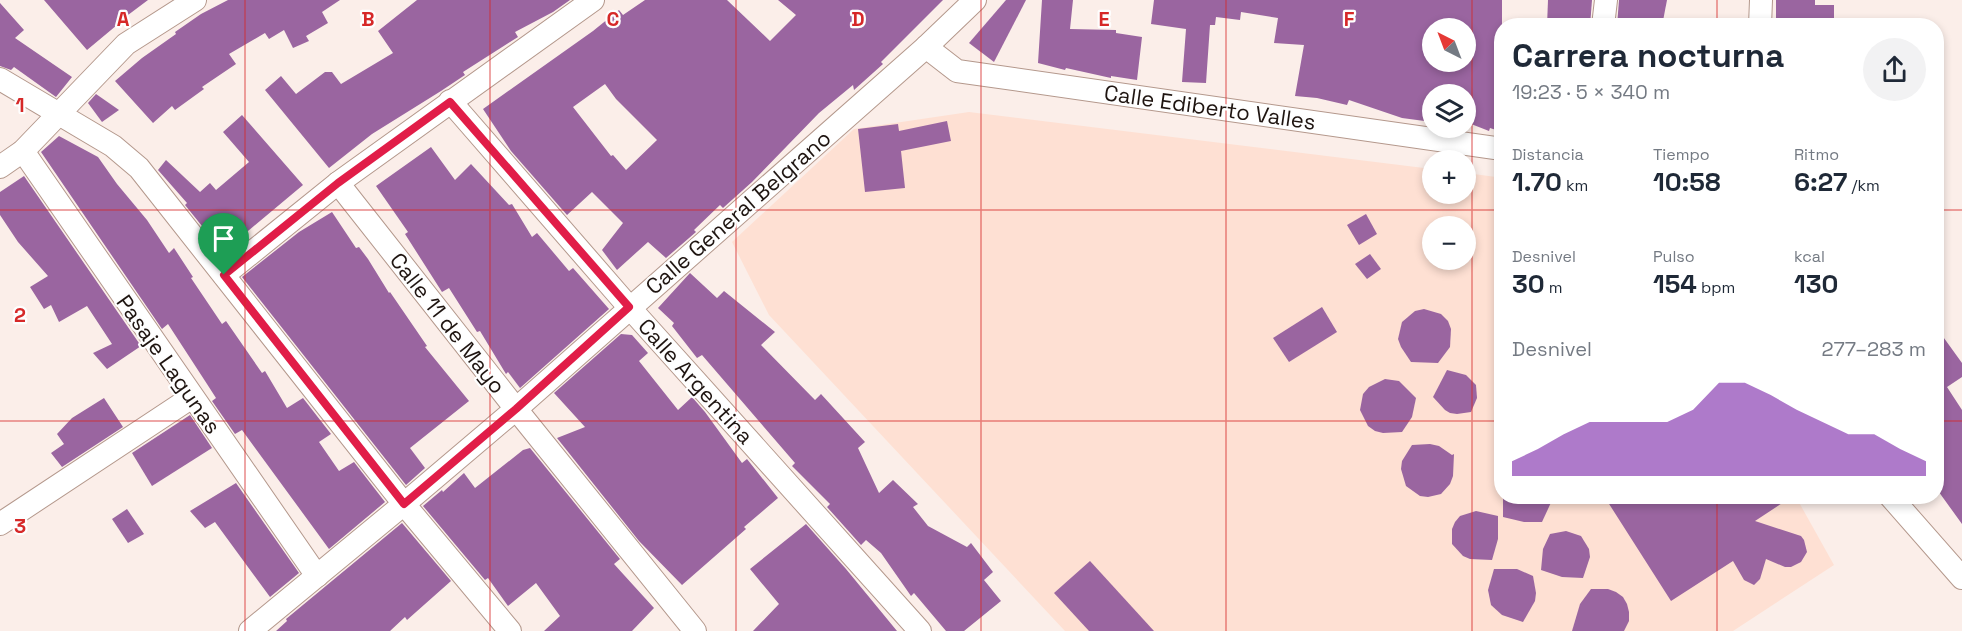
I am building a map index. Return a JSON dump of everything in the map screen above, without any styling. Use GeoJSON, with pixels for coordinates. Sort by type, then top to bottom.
{"type":"FeatureCollection","features":[{"type":"Feature","properties":{"kind":"street"},"geometry":{"type":"LineString","coordinates":[[0,167],[23,152],[126,44],[195,0]]}},
{"type":"Feature","properties":{"kind":"street"},"geometry":{"type":"LineString","coordinates":[[224,275],[338,183],[593,0]]}},
{"type":"Feature","properties":{"kind":"street"},"geometry":{"type":"LineString","coordinates":[[1605,18],[1606,0]]}},
{"type":"Feature","properties":{"kind":"street"},"geometry":{"type":"LineString","coordinates":[[1760,18],[1761,0]]}},
{"type":"Feature","properties":{"kind":"street","name":"Calle General Belgrano"},"geometry":{"type":"LineString","coordinates":[[250,631],[516,409],[926,47],[963,4]]}},
{"type":"Feature","properties":{"kind":"street","name":"Calle Ediberto Valles"},"geometry":{"type":"LineString","coordinates":[[926,47],[957,71],[1494,147]]}},
{"type":"Feature","properties":{"kind":"street"},"geometry":{"type":"LineString","coordinates":[[0,79],[113,146],[139,168],[404,504],[510,631]]}},
{"type":"Feature","properties":{"kind":"street","name":"Calle Argentina"},"geometry":{"type":"LineString","coordinates":[[450,102],[629,307],[918,630]]}},
{"type":"Feature","properties":{"kind":"street","name":"Pasaje Lagunas"},"geometry":{"type":"LineString","coordinates":[[23,152],[317,576]]}},
{"type":"Feature","properties":{"kind":"street","name":"Calle 11 de Mayo"},"geometry":{"type":"LineString","coordinates":[[338,183],[695,631]]}},
{"type":"Feature","properties":{"kind":"street"},"geometry":{"type":"LineString","coordinates":[[0,524],[192,397]]}},
{"type":"Feature","properties":{"kind":"street"},"geometry":{"type":"LineString","coordinates":[[1897,504],[1962,578]]}},
{"type":"Feature","properties":{"kind":"shaded area"},"geometry":{"type":"Polygon","coordinates":[[[969,112],[1422,168],[1422,204],[1476,204],[1476,174],[1494,177],[1494,504],[1800,504],[1834,565],[1733,631],[1065,631],[769,315],[732,242],[854,129],[969,112]]]}},
{"type":"Feature","properties":{"kind":"building"},"geometry":{"type":"Polygon","coordinates":[[[44,0],[148,0],[87,50],[44,0]]]}},
{"type":"Feature","properties":{"kind":"building"},"geometry":{"type":"Polygon","coordinates":[[[228,0],[340,0],[322,12],[328,23],[306,36],[309,41],[293,48],[284,30],[269,39],[265,33],[229,54],[236,64],[202,87],[204,89],[175,110],[172,106],[153,123],[115,81],[176,34],[175,32],[201,14],[228,0]]]}},
{"type":"Feature","properties":{"kind":"building"},"geometry":{"type":"Polygon","coordinates":[[[417,0],[570,0],[553,12],[515,32],[518,37],[463,72],[465,75],[441,91],[372,134],[329,168],[265,90],[281,76],[296,94],[325,72],[332,72],[341,84],[393,53],[378,31],[417,0]]]}},
{"type":"Feature","properties":{"kind":"building"},"geometry":{"type":"Polygon","coordinates":[[[645,0],[727,0],[770,41],[796,15],[778,0],[943,0],[881,62],[883,64],[854,90],[853,85],[819,113],[752,182],[723,208],[720,205],[694,230],[696,232],[666,258],[648,242],[617,270],[602,250],[623,223],[592,192],[567,215],[511,151],[483,109],[619,10],[623,15],[645,0]],[[605,84],[573,107],[611,156],[613,155],[626,170],[657,140],[616,99],[605,84]]]}},
{"type":"Feature","properties":{"kind":"building"},"geometry":{"type":"Polygon","coordinates":[[[1006,0],[1026,0],[994,62],[969,43],[1006,0]]]}},
{"type":"Feature","properties":{"kind":"building"},"geometry":{"type":"Polygon","coordinates":[[[1042,0],[1073,0],[1070,29],[1116,30],[1116,33],[1142,37],[1137,80],[1111,76],[1111,78],[1038,63],[1042,0]]]}},
{"type":"Feature","properties":{"kind":"building"},"geometry":{"type":"Polygon","coordinates":[[[1154,0],[1502,0],[1502,18],[1494,18],[1494,129],[1490,128],[1489,131],[1476,126],[1476,84],[1422,84],[1422,121],[1402,118],[1349,100],[1347,105],[1295,96],[1304,45],[1274,43],[1278,18],[1241,12],[1240,20],[1216,17],[1215,25],[1210,25],[1206,83],[1182,82],[1186,29],[1151,24],[1154,0]]]}},
{"type":"Feature","properties":{"kind":"building"},"geometry":{"type":"Polygon","coordinates":[[[1548,0],[1592,0],[1591,18],[1547,18],[1548,0]]]}},
{"type":"Feature","properties":{"kind":"building"},"geometry":{"type":"Polygon","coordinates":[[[1619,0],[1667,0],[1664,18],[1618,18],[1619,0]]]}},
{"type":"Feature","properties":{"kind":"building"},"geometry":{"type":"Polygon","coordinates":[[[1776,0],[1815,0],[1815,5],[1834,5],[1834,18],[1776,18],[1776,0]]]}},
{"type":"Feature","properties":{"kind":"building"},"geometry":{"type":"Polygon","coordinates":[[[0,3],[24,30],[15,38],[72,77],[56,97],[14,67],[11,70],[0,66],[0,3]]]}},
{"type":"Feature","properties":{"kind":"building"},"geometry":{"type":"Polygon","coordinates":[[[96,94],[119,110],[102,122],[88,103],[96,94]]]}},
{"type":"Feature","properties":{"kind":"building"},"geometry":{"type":"Polygon","coordinates":[[[242,115],[303,185],[223,252],[185,205],[187,203],[158,170],[166,160],[200,192],[210,183],[216,190],[249,162],[223,132],[242,115]]]}},
{"type":"Feature","properties":{"kind":"building"},"geometry":{"type":"Polygon","coordinates":[[[947,121],[951,141],[901,151],[905,188],[865,192],[858,129],[898,124],[899,131],[947,121]]]}},
{"type":"Feature","properties":{"kind":"building"},"geometry":{"type":"Polygon","coordinates":[[[59,136],[98,157],[147,220],[169,253],[174,248],[222,324],[226,321],[262,373],[265,371],[287,408],[303,398],[331,434],[319,442],[339,471],[354,462],[385,502],[329,549],[242,430],[235,434],[212,401],[216,398],[168,324],[162,329],[41,152],[59,136]]]}},
{"type":"Feature","properties":{"kind":"building"},"geometry":{"type":"Polygon","coordinates":[[[431,147],[455,180],[471,164],[509,205],[512,204],[532,237],[537,233],[569,271],[573,268],[609,309],[520,388],[508,372],[506,374],[480,331],[477,332],[449,288],[442,292],[405,234],[408,232],[376,186],[431,147]]]}},
{"type":"Feature","properties":{"kind":"building"},"geometry":{"type":"Polygon","coordinates":[[[24,176],[141,346],[107,369],[93,353],[112,344],[87,306],[59,322],[51,305],[44,309],[30,287],[48,276],[18,242],[0,215],[0,192],[24,176]]]}},
{"type":"Feature","properties":{"kind":"building"},"geometry":{"type":"Polygon","coordinates":[[[332,212],[356,248],[359,247],[368,259],[427,346],[425,347],[469,401],[410,448],[425,468],[406,485],[242,277],[299,232],[332,212]]]}},
{"type":"Feature","properties":{"kind":"building"},"geometry":{"type":"Polygon","coordinates":[[[1366,214],[1377,234],[1359,245],[1347,225],[1366,214]]]}},
{"type":"Feature","properties":{"kind":"building"},"geometry":{"type":"Polygon","coordinates":[[[1370,254],[1381,269],[1367,279],[1355,264],[1370,254]]]}},
{"type":"Feature","properties":{"kind":"building"},"geometry":{"type":"Polygon","coordinates":[[[690,273],[717,298],[724,291],[775,332],[761,345],[815,400],[821,394],[865,442],[858,448],[879,493],[893,480],[918,504],[913,507],[928,526],[967,547],[971,543],[993,572],[984,580],[1001,601],[964,631],[946,631],[914,593],[911,596],[881,553],[866,540],[861,545],[827,507],[830,504],[792,466],[795,463],[702,355],[697,358],[672,326],[674,323],[658,308],[690,273]]]}},
{"type":"Feature","properties":{"kind":"building"},"geometry":{"type":"Polygon","coordinates":[[[1322,307],[1337,332],[1289,362],[1273,338],[1322,307]]]}},
{"type":"Feature","properties":{"kind":"building"},"geometry":{"type":"Polygon","coordinates":[[[1424,309],[1441,314],[1448,321],[1451,329],[1450,347],[1438,363],[1411,362],[1398,339],[1402,322],[1415,311],[1424,309]]]}},
{"type":"Feature","properties":{"kind":"building"},"geometry":{"type":"Polygon","coordinates":[[[621,334],[632,335],[648,353],[639,361],[678,410],[692,397],[742,463],[747,459],[778,498],[682,585],[639,541],[557,438],[585,427],[554,393],[621,334]]]}},
{"type":"Feature","properties":{"kind":"building"},"geometry":{"type":"Polygon","coordinates":[[[1944,338],[1962,363],[1962,377],[1947,387],[1962,410],[1962,524],[1944,499],[1944,338]]]}},
{"type":"Feature","properties":{"kind":"building"},"geometry":{"type":"Polygon","coordinates":[[[1447,370],[1466,375],[1476,385],[1477,398],[1471,412],[1450,413],[1433,397],[1447,370]]]}},
{"type":"Feature","properties":{"kind":"building"},"geometry":{"type":"Polygon","coordinates":[[[1385,379],[1399,381],[1416,398],[1412,417],[1402,432],[1375,431],[1368,426],[1360,410],[1363,394],[1369,387],[1385,379]]]}},
{"type":"Feature","properties":{"kind":"building"},"geometry":{"type":"Polygon","coordinates":[[[104,398],[123,427],[62,467],[51,453],[64,444],[57,434],[72,418],[104,398]]]}},
{"type":"Feature","properties":{"kind":"building"},"geometry":{"type":"Polygon","coordinates":[[[190,415],[212,448],[152,486],[132,453],[190,415]]]}},
{"type":"Feature","properties":{"kind":"building"},"geometry":{"type":"Polygon","coordinates":[[[1430,444],[1454,454],[1453,476],[1450,484],[1441,494],[1428,497],[1420,496],[1406,486],[1401,469],[1402,461],[1412,445],[1430,444]]]}},
{"type":"Feature","properties":{"kind":"building"},"geometry":{"type":"Polygon","coordinates":[[[530,448],[620,559],[614,564],[654,608],[632,631],[544,631],[560,616],[536,583],[508,606],[488,578],[485,580],[423,506],[464,473],[475,488],[523,450],[530,448]]]}},
{"type":"Feature","properties":{"kind":"building"},"geometry":{"type":"Polygon","coordinates":[[[236,483],[299,573],[270,597],[215,522],[205,528],[190,511],[236,483]]]}},
{"type":"Feature","properties":{"kind":"building"},"geometry":{"type":"Polygon","coordinates":[[[1503,504],[1550,504],[1542,522],[1524,522],[1503,517],[1503,504]]]}},
{"type":"Feature","properties":{"kind":"building"},"geometry":{"type":"Polygon","coordinates":[[[1609,504],[1781,504],[1755,521],[1801,536],[1807,552],[1801,562],[1785,567],[1766,559],[1760,579],[1754,585],[1744,580],[1733,561],[1671,601],[1609,504]]]}},
{"type":"Feature","properties":{"kind":"building"},"geometry":{"type":"Polygon","coordinates":[[[127,509],[144,534],[128,543],[112,519],[127,509]]]}},
{"type":"Feature","properties":{"kind":"building"},"geometry":{"type":"Polygon","coordinates":[[[1476,511],[1498,516],[1498,539],[1492,560],[1470,559],[1463,556],[1452,544],[1452,529],[1455,522],[1460,516],[1476,511]]]}},
{"type":"Feature","properties":{"kind":"building"},"geometry":{"type":"Polygon","coordinates":[[[402,523],[451,581],[407,620],[405,617],[390,631],[276,631],[287,621],[286,619],[402,523]]]}},
{"type":"Feature","properties":{"kind":"building"},"geometry":{"type":"Polygon","coordinates":[[[806,524],[897,631],[753,631],[779,604],[750,569],[806,524]]]}},
{"type":"Feature","properties":{"kind":"building"},"geometry":{"type":"Polygon","coordinates":[[[1566,531],[1581,536],[1589,549],[1590,557],[1583,578],[1562,577],[1541,570],[1543,549],[1550,534],[1566,531]]]}},
{"type":"Feature","properties":{"kind":"building"},"geometry":{"type":"Polygon","coordinates":[[[1090,561],[1154,631],[1089,631],[1054,593],[1090,561]]]}},
{"type":"Feature","properties":{"kind":"building"},"geometry":{"type":"Polygon","coordinates":[[[1494,569],[1517,569],[1533,576],[1535,601],[1523,622],[1502,615],[1491,605],[1488,590],[1494,569]]]}},
{"type":"Feature","properties":{"kind":"building"},"geometry":{"type":"Polygon","coordinates":[[[1591,589],[1608,589],[1623,597],[1629,612],[1629,621],[1624,631],[1572,631],[1580,604],[1591,589]]]}},
{"type":"Feature","properties":{"kind":"route"},"geometry":{"type":"LineString","coordinates":[[450,102],[629,307],[516,409],[404,504],[224,275],[338,183],[450,102]]}}]}
